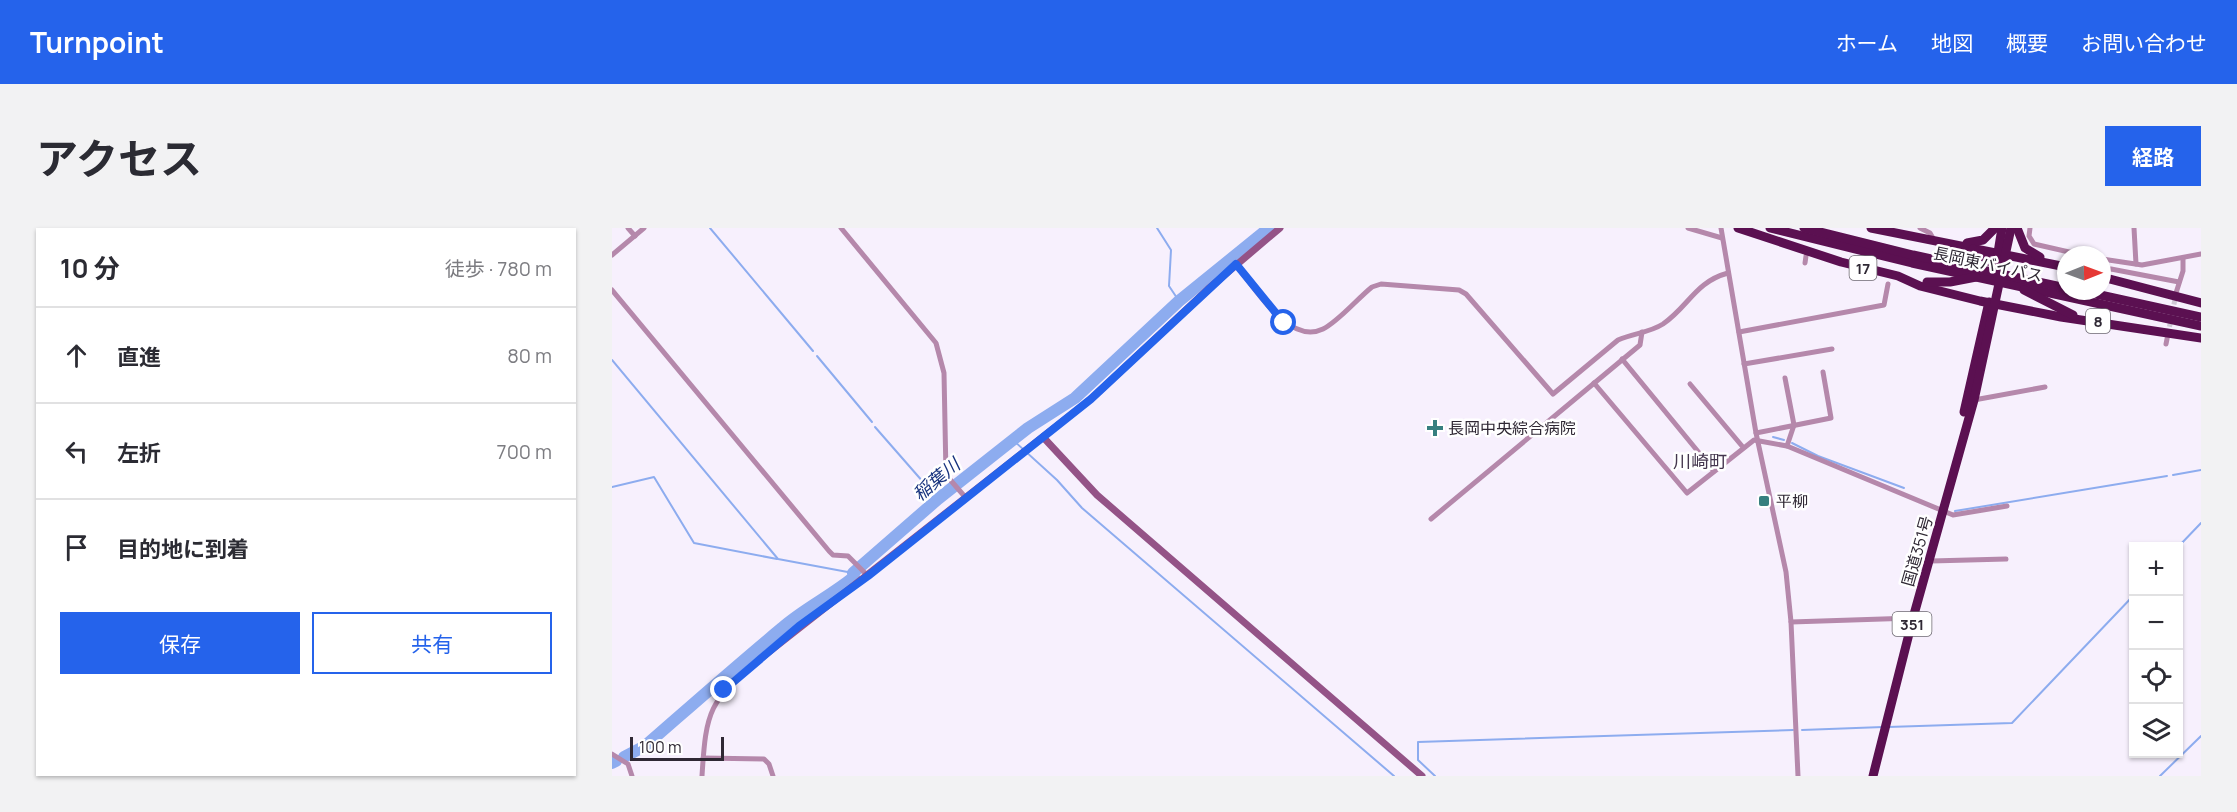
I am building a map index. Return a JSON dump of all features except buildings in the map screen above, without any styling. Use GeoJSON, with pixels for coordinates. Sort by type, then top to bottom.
{"type":"FeatureCollection","features":[{"type":"Feature","properties":{"kind":"highway","name":"17"},"geometry":{"type":"LineString","coordinates":[[1738,228],[1841,262],[1898,276],[1920,286],[1988,302]]}},
{"type":"Feature","properties":{"kind":"highway","name":"長岡東バイパス"},"geometry":{"type":"LineString","coordinates":[[1770,228],[1952,266],[2000,266],[2046,288],[2201,326]]}},
{"type":"Feature","properties":{"kind":"highway","name":"長岡東バイパス"},"geometry":{"type":"LineString","coordinates":[[1804,228],[1952,266]]}},
{"type":"Feature","properties":{"kind":"highway"},"geometry":{"type":"LineString","coordinates":[[1871,228],[1971,248],[2000,266],[2024,291],[2083,319]]}},
{"type":"Feature","properties":{"kind":"highway"},"geometry":{"type":"LineString","coordinates":[[1934,240],[1976,242],[1988,237],[1995,228]]}},
{"type":"Feature","properties":{"kind":"highway"},"geometry":{"type":"LineString","coordinates":[[2000,266],[2002,228]]}},
{"type":"Feature","properties":{"kind":"highway"},"geometry":{"type":"LineString","coordinates":[[1988,302],[2011,228]]}},
{"type":"Feature","properties":{"kind":"highway"},"geometry":{"type":"LineString","coordinates":[[2018,228],[2021,244],[2029,252],[2057,263]]}},
{"type":"Feature","properties":{"kind":"highway"},"geometry":{"type":"LineString","coordinates":[[1971,248],[2000,266]]}},
{"type":"Feature","properties":{"kind":"highway"},"geometry":{"type":"LineString","coordinates":[[1898,276],[1944,283],[1964,280],[2018,257],[2057,264]]}},
{"type":"Feature","properties":{"kind":"highway"},"geometry":{"type":"LineString","coordinates":[[2111,279],[2201,303]]}},
{"type":"Feature","properties":{"kind":"highway","name":"長岡東バイパス"},"geometry":{"type":"LineString","coordinates":[[2046,288],[2057,288]]}},
{"type":"Feature","properties":{"kind":"highway","name":"8"},"geometry":{"type":"LineString","coordinates":[[2111,297],[2201,317]]}},
{"type":"Feature","properties":{"kind":"highway","name":"8"},"geometry":{"type":"LineString","coordinates":[[1988,302],[2201,338]]}},
{"type":"Feature","properties":{"kind":"highway","name":"国道351号"},"geometry":{"type":"LineString","coordinates":[[1954,473],[1988,302]]}},
{"type":"Feature","properties":{"kind":"highway","name":"国道351号"},"geometry":{"type":"LineString","coordinates":[[1873,776],[1913,618],[1931,561],[1974,400],[1988,302]]}},
{"type":"Feature","properties":{"kind":"street"},"geometry":{"type":"LineString","coordinates":[[628,228],[635,236]]}},
{"type":"Feature","properties":{"kind":"street"},"geometry":{"type":"LineString","coordinates":[[612,255],[644,228]]}},
{"type":"Feature","properties":{"kind":"street"},"geometry":{"type":"LineString","coordinates":[[841,228],[936,343],[944,373],[946,475],[965,496]]}},
{"type":"Feature","properties":{"kind":"street"},"geometry":{"type":"LineString","coordinates":[[702,776],[708,722],[717,699],[799,626],[1091,399],[1236,264],[1280,228]]}},
{"type":"Feature","properties":{"kind":"street"},"geometry":{"type":"LineString","coordinates":[[1688,228],[1722,238]]}},
{"type":"Feature","properties":{"kind":"street"},"geometry":{"type":"LineString","coordinates":[[1720,228],[1756,433],[1786,572],[1791,622],[1798,776]]}},
{"type":"Feature","properties":{"kind":"street"},"geometry":{"type":"LineString","coordinates":[[1920,228],[1930,233],[1934,240]]}},
{"type":"Feature","properties":{"kind":"street"},"geometry":{"type":"LineString","coordinates":[[2030,228],[2029,236],[2034,244],[2057,249]]}},
{"type":"Feature","properties":{"kind":"street"},"geometry":{"type":"LineString","coordinates":[[2134,228],[2136,264]]}},
{"type":"Feature","properties":{"kind":"street"},"geometry":{"type":"LineString","coordinates":[[2111,268],[2201,254]]}},
{"type":"Feature","properties":{"kind":"street"},"geometry":{"type":"LineString","coordinates":[[1804,263],[1806,256]]}},
{"type":"Feature","properties":{"kind":"street"},"geometry":{"type":"LineString","coordinates":[[2176,293],[2183,271],[2183,258]]}},
{"type":"Feature","properties":{"kind":"street"},"geometry":{"type":"LineString","coordinates":[[2111,263],[2180,282]]}},
{"type":"Feature","properties":{"kind":"street"},"geometry":{"type":"LineString","coordinates":[[1236,264],[1284,323],[1302,331],[1322,330],[1372,287],[1381,284],[1459,290],[1466,294],[1553,394],[1618,340],[1652,331],[1670,318],[1703,283],[1728,273]]}},
{"type":"Feature","properties":{"kind":"street"},"geometry":{"type":"LineString","coordinates":[[1739,332],[1884,304],[1888,284]]}},
{"type":"Feature","properties":{"kind":"street"},"geometry":{"type":"LineString","coordinates":[[612,290],[829,551],[833,555],[848,556],[867,575]]}},
{"type":"Feature","properties":{"kind":"street"},"geometry":{"type":"LineString","coordinates":[[1431,519],[1640,345],[1642,332]]}},
{"type":"Feature","properties":{"kind":"street"},"geometry":{"type":"LineString","coordinates":[[2166,344],[2168,334]]}},
{"type":"Feature","properties":{"kind":"street"},"geometry":{"type":"LineString","coordinates":[[1744,364],[1832,349]]}},
{"type":"Feature","properties":{"kind":"street"},"geometry":{"type":"LineString","coordinates":[[1623,359],[1714,471]]}},
{"type":"Feature","properties":{"kind":"street"},"geometry":{"type":"LineString","coordinates":[[1756,433],[1831,418],[1823,372]]}},
{"type":"Feature","properties":{"kind":"street"},"geometry":{"type":"LineString","coordinates":[[1785,378],[1794,425],[1787,446]]}},
{"type":"Feature","properties":{"kind":"street"},"geometry":{"type":"LineString","coordinates":[[1594,383],[1687,493],[1754,440],[1787,446],[1957,515],[2007,506]]}},
{"type":"Feature","properties":{"kind":"street"},"geometry":{"type":"LineString","coordinates":[[1690,384],[1743,447]]}},
{"type":"Feature","properties":{"kind":"street"},"geometry":{"type":"LineString","coordinates":[[1974,400],[2045,387]]}},
{"type":"Feature","properties":{"kind":"street"},"geometry":{"type":"LineString","coordinates":[[1043,437],[1096,495],[1422,776]]}},
{"type":"Feature","properties":{"kind":"street"},"geometry":{"type":"LineString","coordinates":[[1931,561],[2006,559]]}},
{"type":"Feature","properties":{"kind":"street"},"geometry":{"type":"LineString","coordinates":[[1791,622],[1913,618]]}},
{"type":"Feature","properties":{"kind":"street"},"geometry":{"type":"LineString","coordinates":[[614,755],[625,762],[632,776]]}},
{"type":"Feature","properties":{"kind":"street"},"geometry":{"type":"LineString","coordinates":[[703,758],[764,759],[770,764],[773,776]]}},
{"type":"Feature","properties":{"kind":"waterway"},"geometry":{"type":"LineString","coordinates":[[710,228],[813,351]]}},
{"type":"Feature","properties":{"kind":"waterway"},"geometry":{"type":"LineString","coordinates":[[1157,228],[1171,250],[1169,286],[1179,301]]}},
{"type":"Feature","properties":{"kind":"waterway","name":"稲葉川"},"geometry":{"type":"LineString","coordinates":[[624,757],[645,746],[791,621],[854,577],[853,573],[938,499],[1028,428],[1075,398],[1179,301],[1269,228]]}},
{"type":"Feature","properties":{"kind":"waterway"},"geometry":{"type":"LineString","coordinates":[[817,356],[872,422]]}},
{"type":"Feature","properties":{"kind":"waterway"},"geometry":{"type":"LineString","coordinates":[[612,360],[778,559],[853,573]]}},
{"type":"Feature","properties":{"kind":"waterway"},"geometry":{"type":"LineString","coordinates":[[875,427],[938,499]]}},
{"type":"Feature","properties":{"kind":"waterway"},"geometry":{"type":"LineString","coordinates":[[1773,437],[1784,440]]}},
{"type":"Feature","properties":{"kind":"waterway"},"geometry":{"type":"LineString","coordinates":[[1013,440],[1057,480],[1082,508],[1394,776]]}},
{"type":"Feature","properties":{"kind":"waterway"},"geometry":{"type":"LineString","coordinates":[[1792,443],[1818,456],[1904,488]]}},
{"type":"Feature","properties":{"kind":"waterway"},"geometry":{"type":"LineString","coordinates":[[2173,475],[2201,470]]}},
{"type":"Feature","properties":{"kind":"waterway"},"geometry":{"type":"LineString","coordinates":[[1955,511],[2167,476]]}},
{"type":"Feature","properties":{"kind":"waterway"},"geometry":{"type":"LineString","coordinates":[[612,487],[654,477],[694,543],[777,559]]}},
{"type":"Feature","properties":{"kind":"waterway"},"geometry":{"type":"LineString","coordinates":[[2183,542],[2201,523]]}},
{"type":"Feature","properties":{"kind":"waterway"},"geometry":{"type":"LineString","coordinates":[[1888,727],[2012,723],[2133,596]]}},
{"type":"Feature","properties":{"kind":"waterway"},"geometry":{"type":"LineString","coordinates":[[1802,730],[1883,727]]}},
{"type":"Feature","properties":{"kind":"waterway"},"geometry":{"type":"LineString","coordinates":[[1435,776],[1418,760],[1418,742],[1793,730]]}},
{"type":"Feature","properties":{"kind":"waterway"},"geometry":{"type":"LineString","coordinates":[[2160,776],[2201,736]]}},
{"type":"Feature","properties":{"kind":"waterway","name":"稲葉川"},"geometry":{"type":"LineString","coordinates":[[612,763],[616,761]]}},
{"type":"Feature","properties":{"kind":"tunnel"},"geometry":{"type":"LineString","coordinates":[[2168,334],[2176,294]]}},
{"type":"Feature","properties":{"kind":"place","name":"長岡中央綜合病院"},"geometry":{"type":"Point","coordinates":[1435,428]}},
{"type":"Feature","properties":{"kind":"place","name":"平柳"},"geometry":{"type":"Point","coordinates":[1764,501]}},
{"type":"Feature","properties":{"kind":"district","name":"川崎町"},"geometry":{"type":"Point","coordinates":[1700,461]}},
{"type":"Feature","properties":{"kind":"route"},"geometry":{"type":"LineString","coordinates":[[724,690],[799,626],[868,576],[1091,399],[1236,264],[1284,323]]}}]}
